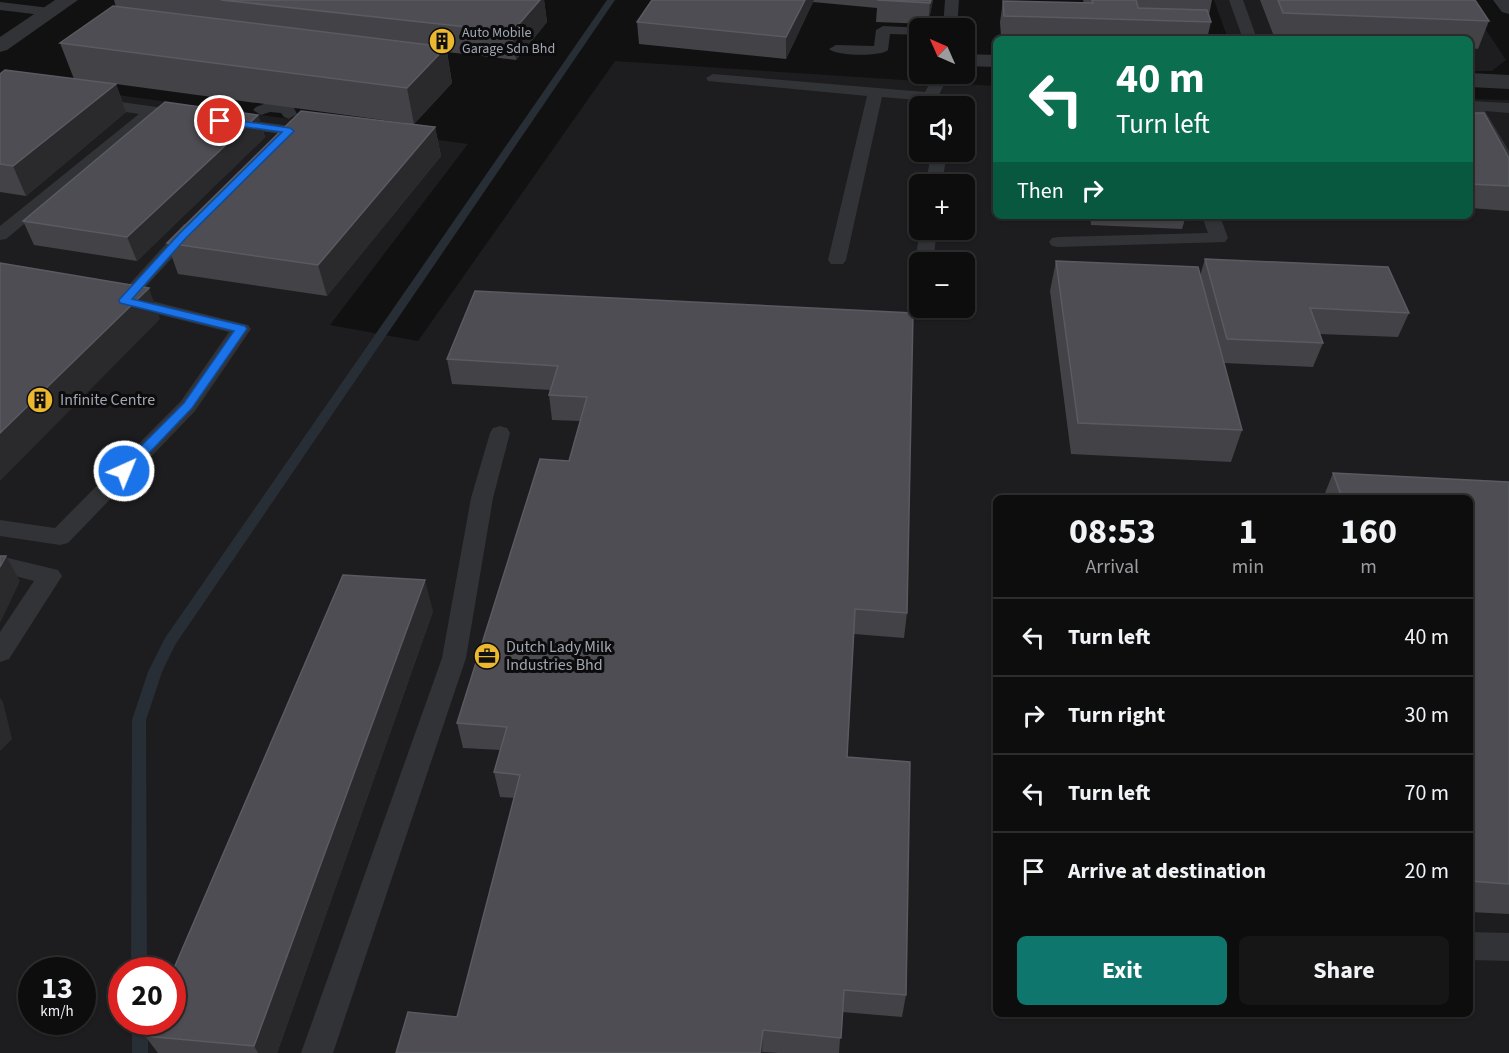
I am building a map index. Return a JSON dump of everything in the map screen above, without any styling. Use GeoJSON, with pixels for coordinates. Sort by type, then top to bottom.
{"type":"FeatureCollection","features":[{"type":"Feature","properties":{"kind":"street"},"geometry":{"type":"LineString","coordinates":[[0,46],[68,0]]}},
{"type":"Feature","properties":{"kind":"street"},"geometry":{"type":"LineString","coordinates":[[1503,0],[1509,8]]}},
{"type":"Feature","properties":{"kind":"street"},"geometry":{"type":"LineString","coordinates":[[975,60],[993,61]]}},
{"type":"Feature","properties":{"kind":"street"},"geometry":{"type":"LineString","coordinates":[[1473,80],[1509,82]]}},
{"type":"Feature","properties":{"kind":"lane"},"geometry":{"type":"LineString","coordinates":[[951,18],[952,0]]}},
{"type":"Feature","properties":{"kind":"lane"},"geometry":{"type":"LineString","coordinates":[[1236,0],[1249,36]]}},
{"type":"Feature","properties":{"kind":"lane"},"geometry":{"type":"LineString","coordinates":[[0,6],[50,12]]}},
{"type":"Feature","properties":{"kind":"lane"},"geometry":{"type":"LineString","coordinates":[[836,49],[881,50],[883,30],[909,31]]}},
{"type":"Feature","properties":{"kind":"lane"},"geometry":{"type":"LineString","coordinates":[[713,78],[930,96],[937,84]]}},
{"type":"Feature","properties":{"kind":"lane"},"geometry":{"type":"LineString","coordinates":[[837,260],[876,91]]}},
{"type":"Feature","properties":{"kind":"lane"},"geometry":{"type":"LineString","coordinates":[[82,101],[198,118]]}},
{"type":"Feature","properties":{"kind":"lane"},"geometry":{"type":"LineString","coordinates":[[1473,106],[1509,108]]}},
{"type":"Feature","properties":{"kind":"lane"},"geometry":{"type":"LineString","coordinates":[[261,110],[269,107],[288,109],[289,122],[273,147]]}},
{"type":"Feature","properties":{"kind":"lane"},"geometry":{"type":"LineString","coordinates":[[1473,108],[1509,164]]}},
{"type":"Feature","properties":{"kind":"lane"},"geometry":{"type":"LineString","coordinates":[[0,236],[152,111]]}},
{"type":"Feature","properties":{"kind":"lane"},"geometry":{"type":"LineString","coordinates":[[220,121],[289,122],[325,136]]}},
{"type":"Feature","properties":{"kind":"lane"},"geometry":{"type":"LineString","coordinates":[[1058,242],[1219,238],[1212,219]]}},
{"type":"Feature","properties":{"kind":"lane"},"geometry":{"type":"LineString","coordinates":[[124,300],[199,220]]}},
{"type":"Feature","properties":{"kind":"lane"},"geometry":{"type":"LineString","coordinates":[[0,528],[60,537],[188,406],[241,329],[102,296]]}},
{"type":"Feature","properties":{"kind":"lane"},"geometry":{"type":"LineString","coordinates":[[317,1053],[454,658],[482,498],[500,433]]}},
{"type":"Feature","properties":{"kind":"lane"},"geometry":{"type":"LineString","coordinates":[[0,564],[50,576],[0,652]]}},
{"type":"Feature","properties":{"kind":"lane"},"geometry":{"type":"LineString","coordinates":[[1473,946],[1509,947]]}},
{"type":"Feature","properties":{"kind":"shaded area"},"geometry":{"type":"Polygon","coordinates":[[[1214,0],[1466,0],[1506,60],[1492,71],[1473,71],[1473,36],[1227,36],[1214,0]]]}},
{"type":"Feature","properties":{"kind":"shaded area","name":"Dutch Lady Milk Industries Bhd"},"geometry":{"type":"Polygon","coordinates":[[[615,61],[909,80],[909,84],[993,86],[993,219],[1473,219],[1473,99],[1509,100],[1509,1053],[0,1053],[0,81],[3,79],[468,144],[330,325],[418,341],[615,61]]]}},
{"type":"Feature","properties":{"kind":"building"},"geometry":{"type":"Polygon","coordinates":[[[221,0],[540,0],[512,32],[221,0]]]}},
{"type":"Feature","properties":{"kind":"building"},"geometry":{"type":"Polygon","coordinates":[[[652,0],[805,0],[786,37],[637,22],[652,0]]]}},
{"type":"Feature","properties":{"kind":"building"},"geometry":{"type":"Polygon","coordinates":[[[877,0],[931,0],[930,3],[877,0]]]}},
{"type":"Feature","properties":{"kind":"building"},"geometry":{"type":"Polygon","coordinates":[[[1092,0],[1136,0],[1138,8],[1207,10],[1211,22],[1004,16],[1003,1],[1093,3],[1092,0]]]}},
{"type":"Feature","properties":{"kind":"building"},"geometry":{"type":"Polygon","coordinates":[[[1278,0],[1475,0],[1489,21],[1283,13],[1278,0]]]}},
{"type":"Feature","properties":{"kind":"building"},"geometry":{"type":"Polygon","coordinates":[[[113,6],[446,47],[407,88],[60,43],[113,6]]]}},
{"type":"Feature","properties":{"kind":"building"},"geometry":{"type":"Polygon","coordinates":[[[5,70],[116,84],[13,166],[0,164],[0,74],[5,70]]]}},
{"type":"Feature","properties":{"kind":"building"},"geometry":{"type":"Polygon","coordinates":[[[165,102],[258,115],[127,237],[23,221],[165,102]]]}},
{"type":"Feature","properties":{"kind":"building"},"geometry":{"type":"Polygon","coordinates":[[[301,111],[435,127],[318,265],[167,243],[301,111]]]}},
{"type":"Feature","properties":{"kind":"building"},"geometry":{"type":"Polygon","coordinates":[[[1473,113],[1484,113],[1509,158],[1509,186],[1473,184],[1473,113]]]}},
{"type":"Feature","properties":{"kind":"building"},"geometry":{"type":"Polygon","coordinates":[[[1205,259],[1388,267],[1409,313],[1310,308],[1323,343],[1227,339],[1205,259]]]}},
{"type":"Feature","properties":{"kind":"building"},"geometry":{"type":"Polygon","coordinates":[[[1056,261],[1198,267],[1242,430],[1078,423],[1056,261]]]}},
{"type":"Feature","properties":{"kind":"building"},"geometry":{"type":"Polygon","coordinates":[[[0,263],[149,288],[0,433],[0,263]]]}},
{"type":"Feature","properties":{"kind":"building"},"geometry":{"type":"Polygon","coordinates":[[[475,291],[909,313],[909,318],[913,318],[907,613],[855,609],[847,757],[910,762],[906,995],[844,990],[841,1038],[763,1030],[760,1053],[396,1053],[408,1012],[457,1017],[520,775],[494,772],[507,727],[457,723],[540,459],[569,461],[587,397],[549,395],[558,366],[447,359],[475,291]]]}},
{"type":"Feature","properties":{"kind":"building"},"geometry":{"type":"Polygon","coordinates":[[[1333,473],[1509,482],[1509,884],[1473,881],[1473,495],[1341,495],[1333,473]]]}},
{"type":"Feature","properties":{"kind":"building"},"geometry":{"type":"Polygon","coordinates":[[[0,556],[6,556],[0,567],[0,556]]]}},
{"type":"Feature","properties":{"kind":"building"},"geometry":{"type":"Polygon","coordinates":[[[343,575],[425,580],[254,1046],[145,1036],[186,1035],[186,957],[179,957],[343,575]]]}},
{"type":"Feature","properties":{"kind":"waterway"},"geometry":{"type":"LineString","coordinates":[[139,957],[139,720],[155,672],[170,642],[611,0]]}},
{"type":"Feature","properties":{"kind":"waterway"},"geometry":{"type":"LineString","coordinates":[[140,1035],[140,1053]]}},
{"type":"Feature","properties":{"kind":"place","name":"Auto Mobile Garage Sdn Bhd"},"geometry":{"type":"Point","coordinates":[442,41]}},
{"type":"Feature","properties":{"kind":"place","name":"Infinite Centre"},"geometry":{"type":"Point","coordinates":[40,400]}},
{"type":"Feature","properties":{"kind":"place","name":"Dutch Lady Milk Industries Bhd"},"geometry":{"type":"Point","coordinates":[487,656]}},
{"type":"Feature","properties":{"kind":"route"},"geometry":{"type":"LineString","coordinates":[[124,471],[188,406],[241,329],[124,300],[183,236],[290,131],[220,121]]}}]}
